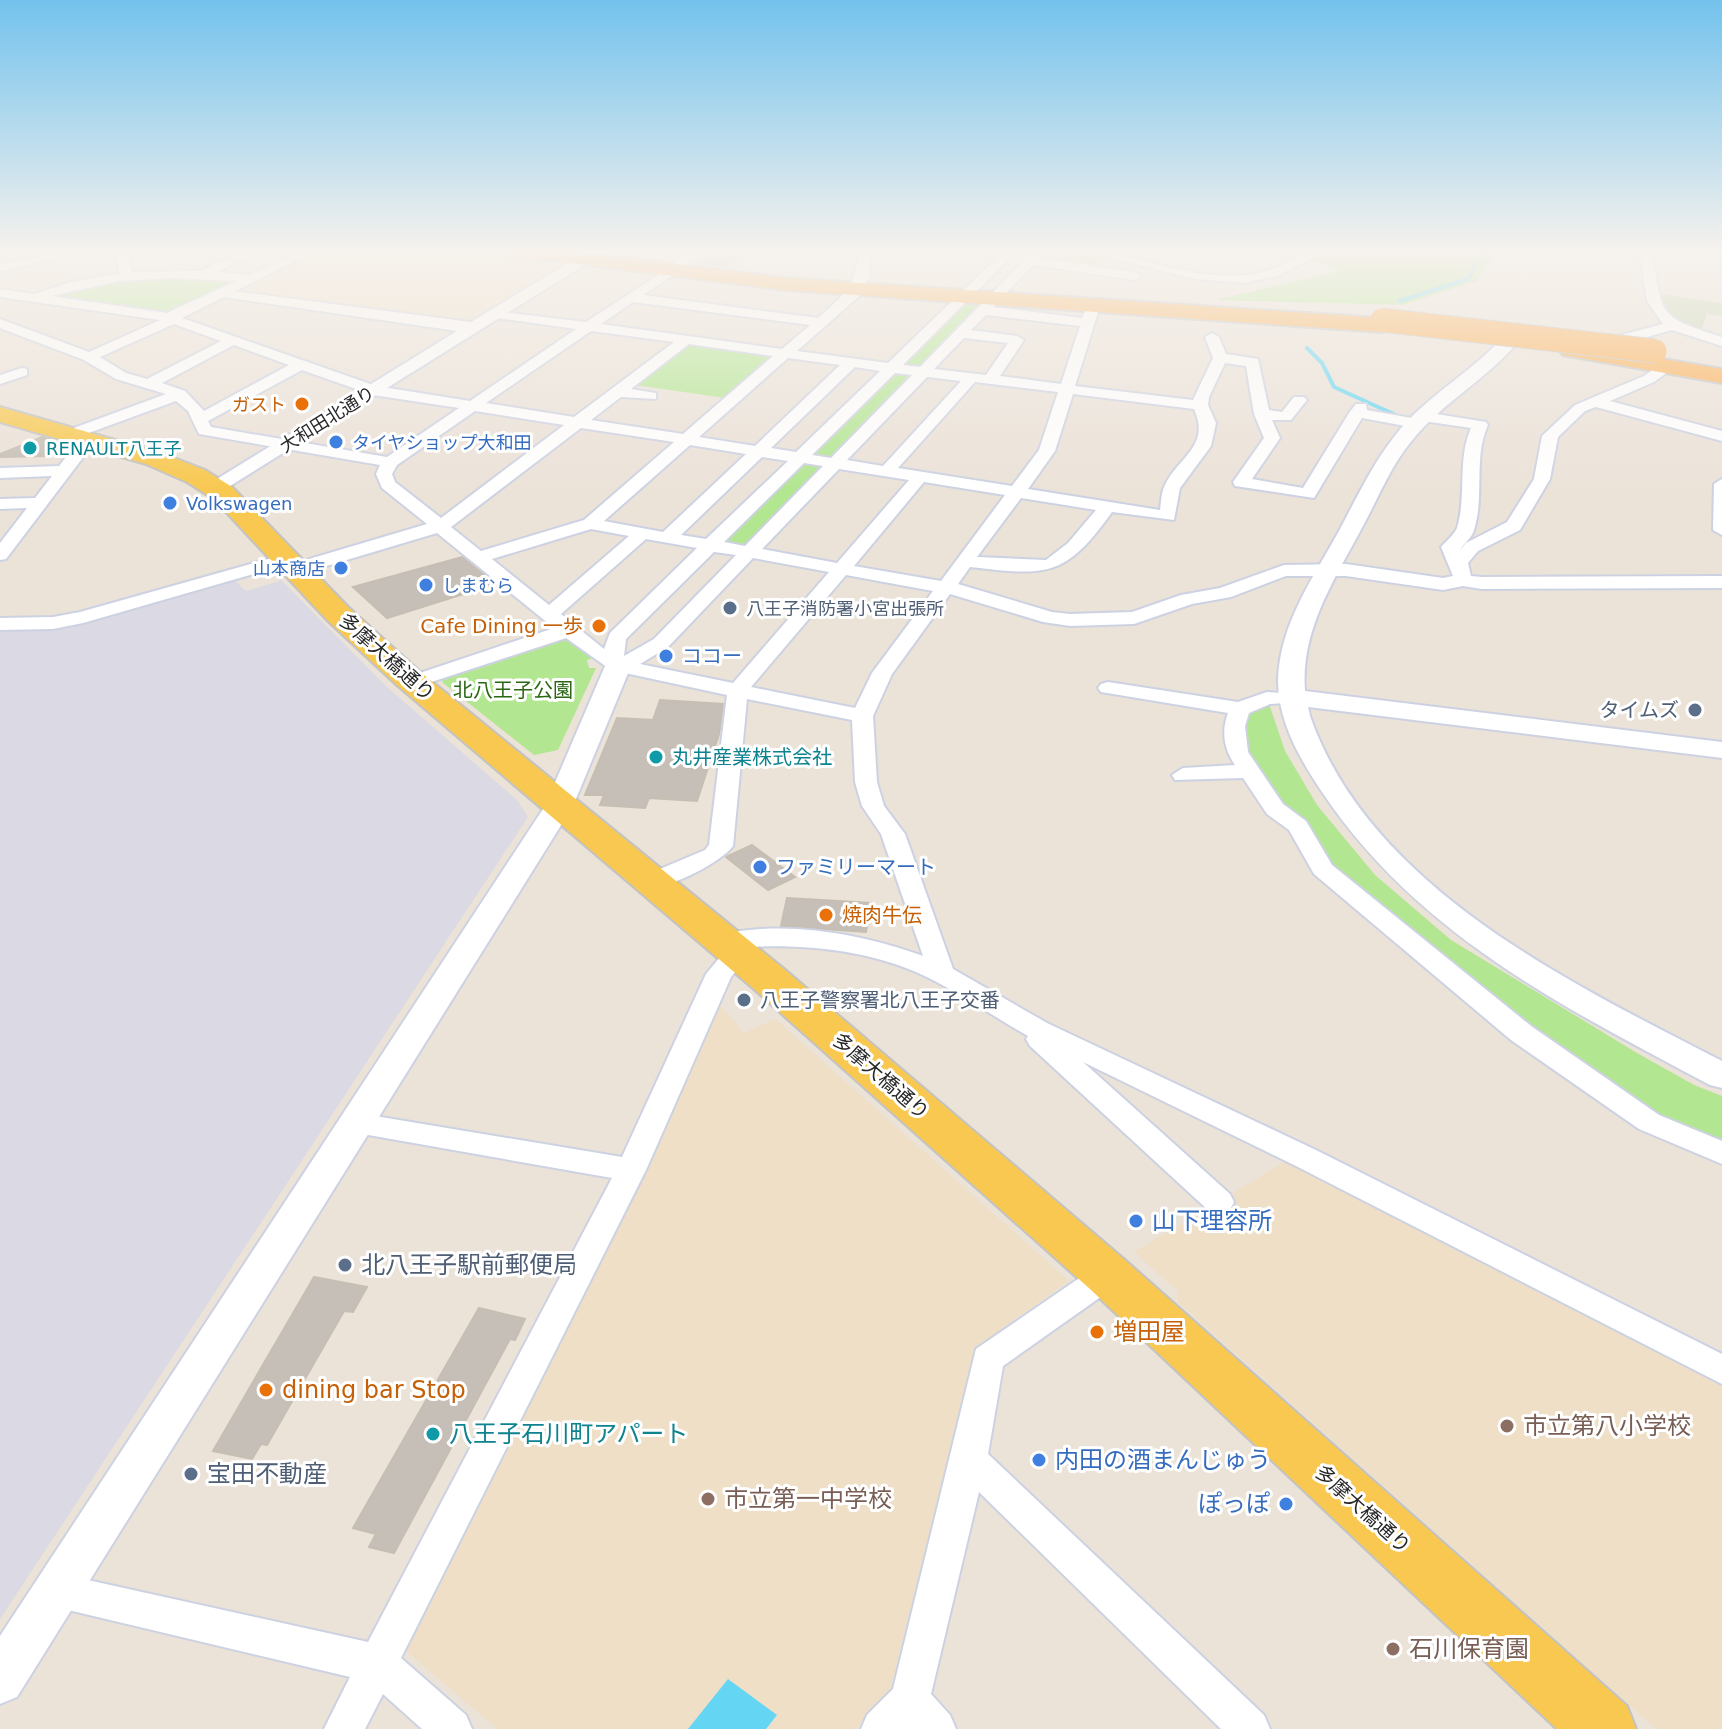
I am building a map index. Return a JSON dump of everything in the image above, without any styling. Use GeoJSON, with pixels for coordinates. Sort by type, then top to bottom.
{"type":"FeatureCollection","features":[{"type":"Feature","properties":{"kind":"highway"},"geometry":{"type":"LineString","coordinates":[[1414,330],[1515,336],[1722,361]]}},
{"type":"Feature","properties":{"kind":"highway"},"geometry":{"type":"LineString","coordinates":[[1441,330],[1658,358],[1722,361]]}},
{"type":"Feature","properties":{"kind":"highway"},"geometry":{"type":"LineString","coordinates":[[1614,348],[1722,376]]}},
{"type":"Feature","properties":{"kind":"main road","name":"多摩大橋通り"},"geometry":{"type":"LineString","coordinates":[[0,414],[74,449],[155,459],[215,487],[338,614],[412,682],[731,948],[1108,1275],[1604,1729]]}},
{"type":"Feature","properties":{"kind":"street"},"geometry":{"type":"LineString","coordinates":[[18,330],[89,357],[121,376],[180,394],[195,409],[205,431],[390,462]]}},
{"type":"Feature","properties":{"kind":"street"},"geometry":{"type":"LineString","coordinates":[[89,357],[146,330]]}},
{"type":"Feature","properties":{"kind":"street"},"geometry":{"type":"LineString","coordinates":[[204,330],[373,390],[1168,516],[1172,488],[1203,446],[1208,431],[1200,405],[1220,358],[1212,337]]}},
{"type":"Feature","properties":{"kind":"street","name":"大和田北通り"},"geometry":{"type":"LineString","coordinates":[[215,487],[472,330]]}},
{"type":"Feature","properties":{"kind":"street"},"geometry":{"type":"LineString","coordinates":[[584,330],[390,462],[384,474],[388,484],[603,658],[618,666],[862,716]]}},
{"type":"Feature","properties":{"kind":"street"},"geometry":{"type":"LineString","coordinates":[[615,330],[851,363],[1200,405]]}},
{"type":"Feature","properties":{"kind":"street"},"geometry":{"type":"LineString","coordinates":[[479,557],[590,524],[812,330]]}},
{"type":"Feature","properties":{"kind":"street"},"geometry":{"type":"LineString","coordinates":[[0,1680],[559,806],[618,666],[613,653],[617,637],[892,368],[941,330]]}},
{"type":"Feature","properties":{"kind":"street"},"geometry":{"type":"LineString","coordinates":[[618,666],[647,654],[696,607],[962,330]]}},
{"type":"Feature","properties":{"kind":"street"},"geometry":{"type":"LineString","coordinates":[[941,972],[893,834],[873,806],[862,716],[882,673],[1047,451],[1090,330]]}},
{"type":"Feature","properties":{"kind":"street"},"geometry":{"type":"LineString","coordinates":[[1614,348],[1663,330]]}},
{"type":"Feature","properties":{"kind":"street"},"geometry":{"type":"LineString","coordinates":[[1684,330],[1722,342]]}},
{"type":"Feature","properties":{"kind":"street"},"geometry":{"type":"LineString","coordinates":[[960,333],[1017,340],[990,380]]}},
{"type":"Feature","properties":{"kind":"street"},"geometry":{"type":"LineString","coordinates":[[1515,336],[1489,367],[1420,420],[1391,456],[1329,570],[1318,584],[1294,647],[1291,681],[1305,741],[1340,803],[1392,864],[1465,929],[1562,990],[1722,1076]]}},
{"type":"Feature","properties":{"kind":"street"},"geometry":{"type":"LineString","coordinates":[[149,384],[233,340]]}},
{"type":"Feature","properties":{"kind":"street"},"geometry":{"type":"LineString","coordinates":[[0,624],[53,623],[83,617],[441,526],[686,340]]}},
{"type":"Feature","properties":{"kind":"street"},"geometry":{"type":"LineString","coordinates":[[1220,358],[1253,362],[1262,414],[1272,438],[1241,482],[1308,494],[1359,410],[1420,420],[1480,425],[1471,445],[1472,478],[1465,532],[1450,547],[1461,572]]}},
{"type":"Feature","properties":{"kind":"street"},"geometry":{"type":"LineString","coordinates":[[590,524],[985,595],[1050,618],[1093,621],[1134,618],[1188,599],[1224,593],[1284,571],[1329,570],[1443,584],[1461,572],[1472,547],[1514,526],[1542,479],[1550,436],[1592,401],[1649,379],[1658,358]]}},
{"type":"Feature","properties":{"kind":"street"},"geometry":{"type":"LineString","coordinates":[[667,538],[851,363]]}},
{"type":"Feature","properties":{"kind":"street"},"geometry":{"type":"LineString","coordinates":[[198,420],[302,364]]}},
{"type":"Feature","properties":{"kind":"street"},"geometry":{"type":"LineString","coordinates":[[0,380],[22,372]]}},
{"type":"Feature","properties":{"kind":"street"},"geometry":{"type":"LineString","coordinates":[[887,471],[972,377]]}},
{"type":"Feature","properties":{"kind":"street"},"geometry":{"type":"LineString","coordinates":[[618,392],[651,396]]}},
{"type":"Feature","properties":{"kind":"street"},"geometry":{"type":"LineString","coordinates":[[0,473],[74,449],[180,394]]}},
{"type":"Feature","properties":{"kind":"street"},"geometry":{"type":"LineString","coordinates":[[1262,414],[1286,417],[1299,400]]}},
{"type":"Feature","properties":{"kind":"street"},"geometry":{"type":"LineString","coordinates":[[1592,401],[1722,436]]}},
{"type":"Feature","properties":{"kind":"street"},"geometry":{"type":"LineString","coordinates":[[0,555],[74,449]]}},
{"type":"Feature","properties":{"kind":"street"},"geometry":{"type":"LineString","coordinates":[[650,882],[713,855],[721,846],[738,690],[921,476]]}},
{"type":"Feature","properties":{"kind":"street"},"geometry":{"type":"LineString","coordinates":[[1722,484],[1722,530]]}},
{"type":"Feature","properties":{"kind":"street"},"geometry":{"type":"LineString","coordinates":[[0,504],[39,503]]}},
{"type":"Feature","properties":{"kind":"street"},"geometry":{"type":"LineString","coordinates":[[965,561],[1009,566],[1053,564],[1089,531],[1108,505]]}},
{"type":"Feature","properties":{"kind":"street"},"geometry":{"type":"LineString","coordinates":[[0,519],[27,519]]}},
{"type":"Feature","properties":{"kind":"street"},"geometry":{"type":"LineString","coordinates":[[549,615],[642,534]]}},
{"type":"Feature","properties":{"kind":"street"},"geometry":{"type":"LineString","coordinates":[[1461,572],[1529,584],[1722,582]]}},
{"type":"Feature","properties":{"kind":"street"},"geometry":{"type":"LineString","coordinates":[[655,599],[696,607]]}},
{"type":"Feature","properties":{"kind":"street"},"geometry":{"type":"LineString","coordinates":[[412,682],[569,630]]}},
{"type":"Feature","properties":{"kind":"street"},"geometry":{"type":"LineString","coordinates":[[1108,688],[1240,709],[1267,698],[1294,698],[1722,750]]}},
{"type":"Feature","properties":{"kind":"street"},"geometry":{"type":"LineString","coordinates":[[1240,709],[1234,726],[1237,752],[1275,809],[1298,826],[1323,869],[1521,1033],[1649,1122],[1722,1153]]}},
{"type":"Feature","properties":{"kind":"street"},"geometry":{"type":"LineString","coordinates":[[1183,775],[1249,771]]}},
{"type":"Feature","properties":{"kind":"street"},"geometry":{"type":"LineString","coordinates":[[344,1729],[631,1170],[731,948],[761,936],[854,945],[904,958],[941,972],[1026,1025],[1175,1093],[1722,1370]]}},
{"type":"Feature","properties":{"kind":"street"},"geometry":{"type":"LineString","coordinates":[[1026,1025],[1219,1202]]}},
{"type":"Feature","properties":{"kind":"street"},"geometry":{"type":"LineString","coordinates":[[357,1123],[631,1170]]}},
{"type":"Feature","properties":{"kind":"street"},"geometry":{"type":"LineString","coordinates":[[881,1729],[923,1714],[988,1359],[1108,1275]]}},
{"type":"Feature","properties":{"kind":"street"},"geometry":{"type":"LineString","coordinates":[[969,1459],[1250,1729]]}},
{"type":"Feature","properties":{"kind":"street"},"geometry":{"type":"LineString","coordinates":[[56,1591],[378,1664],[452,1729]]}},
{"type":"Feature","properties":{"kind":"shaded area"},"geometry":{"type":"Polygon","coordinates":[[[261,570],[232,578],[246,591],[280,581],[272,571],[386,686],[518,801],[528,817],[0,1619],[0,630],[46,629],[261,570]]]}},
{"type":"Feature","properties":{"kind":"shaded area","name":"市立第一中学校"},"geometry":{"type":"Polygon","coordinates":[[[721,1006],[744,1033],[775,1019],[1069,1281],[975,1348],[887,1702],[855,1729],[497,1729],[405,1650],[721,1006]]]}},
{"type":"Feature","properties":{"kind":"shaded area"},"geometry":{"type":"Polygon","coordinates":[[[1298,1154],[1722,1370],[1722,1729],[1656,1729],[1178,1302],[1178,1291],[1134,1252],[1298,1154]]]}},
{"type":"Feature","properties":{"kind":"green space"},"geometry":{"type":"Polygon","coordinates":[[[935,330],[958,330],[747,546],[737,547],[720,541],[935,330]]]}},
{"type":"Feature","properties":{"kind":"green space"},"geometry":{"type":"Polygon","coordinates":[[[686,340],[785,353],[732,399],[628,384],[686,340]]]}},
{"type":"Feature","properties":{"kind":"green space","name":"北八王子公園"},"geometry":{"type":"Polygon","coordinates":[[[568,637],[593,658],[587,660],[589,668],[596,668],[558,750],[534,755],[442,682],[446,675],[568,637]]]}},
{"type":"Feature","properties":{"kind":"green space"},"geometry":{"type":"Polygon","coordinates":[[[1267,698],[1285,751],[1317,805],[1375,875],[1451,940],[1637,1053],[1694,1085],[1722,1096],[1722,1153],[1649,1122],[1357,898],[1237,752],[1240,709],[1267,698]]]}},
{"type":"Feature","properties":{"kind":"water"},"geometry":{"type":"Polygon","coordinates":[[[728,1679],[777,1715],[766,1729],[688,1729],[728,1679]]]}},
{"type":"Feature","properties":{"kind":"building","name":"RENAULT八王子"},"geometry":{"type":"Polygon","coordinates":[[[42,437],[58,442],[48,456],[0,457],[0,454],[42,437]]]}},
{"type":"Feature","properties":{"kind":"building","name":"しまむら"},"geometry":{"type":"Polygon","coordinates":[[[462,557],[495,584],[387,618],[353,587],[462,557]]]}},
{"type":"Feature","properties":{"kind":"building","name":"丸井産業株式会社"},"geometry":{"type":"Polygon","coordinates":[[[660,700],[723,704],[719,734],[697,801],[649,798],[645,808],[600,805],[604,795],[585,795],[617,718],[653,720],[660,700]]]}},
{"type":"Feature","properties":{"kind":"building","name":"ファミリーマート"},"geometry":{"type":"Polygon","coordinates":[[[752,845],[795,877],[768,890],[726,857],[752,845]]]}},
{"type":"Feature","properties":{"kind":"building","name":"焼肉牛伝"},"geometry":{"type":"Polygon","coordinates":[[[787,898],[871,903],[866,932],[781,926],[787,898]]]}},
{"type":"Feature","properties":{"kind":"building"},"geometry":{"type":"Polygon","coordinates":[[[314,1277],[367,1287],[353,1312],[344,1311],[267,1445],[261,1444],[252,1459],[213,1451],[314,1277]]]}},
{"type":"Feature","properties":{"kind":"building","name":"八王子石川町アパート"},"geometry":{"type":"Polygon","coordinates":[[[479,1308],[525,1319],[515,1340],[510,1339],[394,1553],[369,1547],[376,1534],[353,1528],[479,1308]]]}},
{"type":"Feature","properties":{"kind":"waterway"},"geometry":{"type":"LineString","coordinates":[[1307,348],[1322,363],[1334,387],[1398,416]]}},
{"type":"Feature","properties":{"kind":"place","name":"ガスト"},"geometry":{"type":"Point","coordinates":[302,404]}},
{"type":"Feature","properties":{"kind":"place","name":"タイヤショップ大和田"},"geometry":{"type":"Point","coordinates":[336,442]}},
{"type":"Feature","properties":{"kind":"place","name":"RENAULT八王子"},"geometry":{"type":"Point","coordinates":[30,448]}},
{"type":"Feature","properties":{"kind":"place","name":"Volkswagen"},"geometry":{"type":"Point","coordinates":[170,503]}},
{"type":"Feature","properties":{"kind":"place","name":"山本商店"},"geometry":{"type":"Point","coordinates":[341,568]}},
{"type":"Feature","properties":{"kind":"place","name":"しまむら"},"geometry":{"type":"Point","coordinates":[426,585]}},
{"type":"Feature","properties":{"kind":"place","name":"八王子消防署小宮出張所"},"geometry":{"type":"Point","coordinates":[730,608]}},
{"type":"Feature","properties":{"kind":"place","name":"Cafe Dining 一歩"},"geometry":{"type":"Point","coordinates":[599,626]}},
{"type":"Feature","properties":{"kind":"place","name":"ココー"},"geometry":{"type":"Point","coordinates":[666,656]}},
{"type":"Feature","properties":{"kind":"place","name":"タイムズ"},"geometry":{"type":"Point","coordinates":[1695,710]}},
{"type":"Feature","properties":{"kind":"place","name":"丸井産業株式会社"},"geometry":{"type":"Point","coordinates":[656,757]}},
{"type":"Feature","properties":{"kind":"place","name":"ファミリーマート"},"geometry":{"type":"Point","coordinates":[760,867]}},
{"type":"Feature","properties":{"kind":"place","name":"焼肉牛伝"},"geometry":{"type":"Point","coordinates":[826,915]}},
{"type":"Feature","properties":{"kind":"place","name":"八王子警察署北八王子交番"},"geometry":{"type":"Point","coordinates":[744,1000]}},
{"type":"Feature","properties":{"kind":"place","name":"山下理容所"},"geometry":{"type":"Point","coordinates":[1136,1221]}},
{"type":"Feature","properties":{"kind":"place","name":"北八王子駅前郵便局"},"geometry":{"type":"Point","coordinates":[345,1265]}},
{"type":"Feature","properties":{"kind":"place","name":"増田屋"},"geometry":{"type":"Point","coordinates":[1097,1332]}},
{"type":"Feature","properties":{"kind":"place","name":"dining bar Stop"},"geometry":{"type":"Point","coordinates":[266,1390]}},
{"type":"Feature","properties":{"kind":"place","name":"市立第八小学校"},"geometry":{"type":"Point","coordinates":[1507,1426]}},
{"type":"Feature","properties":{"kind":"place","name":"八王子石川町アパート"},"geometry":{"type":"Point","coordinates":[433,1434]}},
{"type":"Feature","properties":{"kind":"place","name":"内田の酒まんじゅう"},"geometry":{"type":"Point","coordinates":[1039,1460]}},
{"type":"Feature","properties":{"kind":"place","name":"宝田不動産"},"geometry":{"type":"Point","coordinates":[191,1474]}},
{"type":"Feature","properties":{"kind":"place","name":"市立第一中学校"},"geometry":{"type":"Point","coordinates":[708,1499]}},
{"type":"Feature","properties":{"kind":"place","name":"ぽっぽ"},"geometry":{"type":"Point","coordinates":[1286,1504]}},
{"type":"Feature","properties":{"kind":"place","name":"石川保育園"},"geometry":{"type":"Point","coordinates":[1393,1649]}}]}
